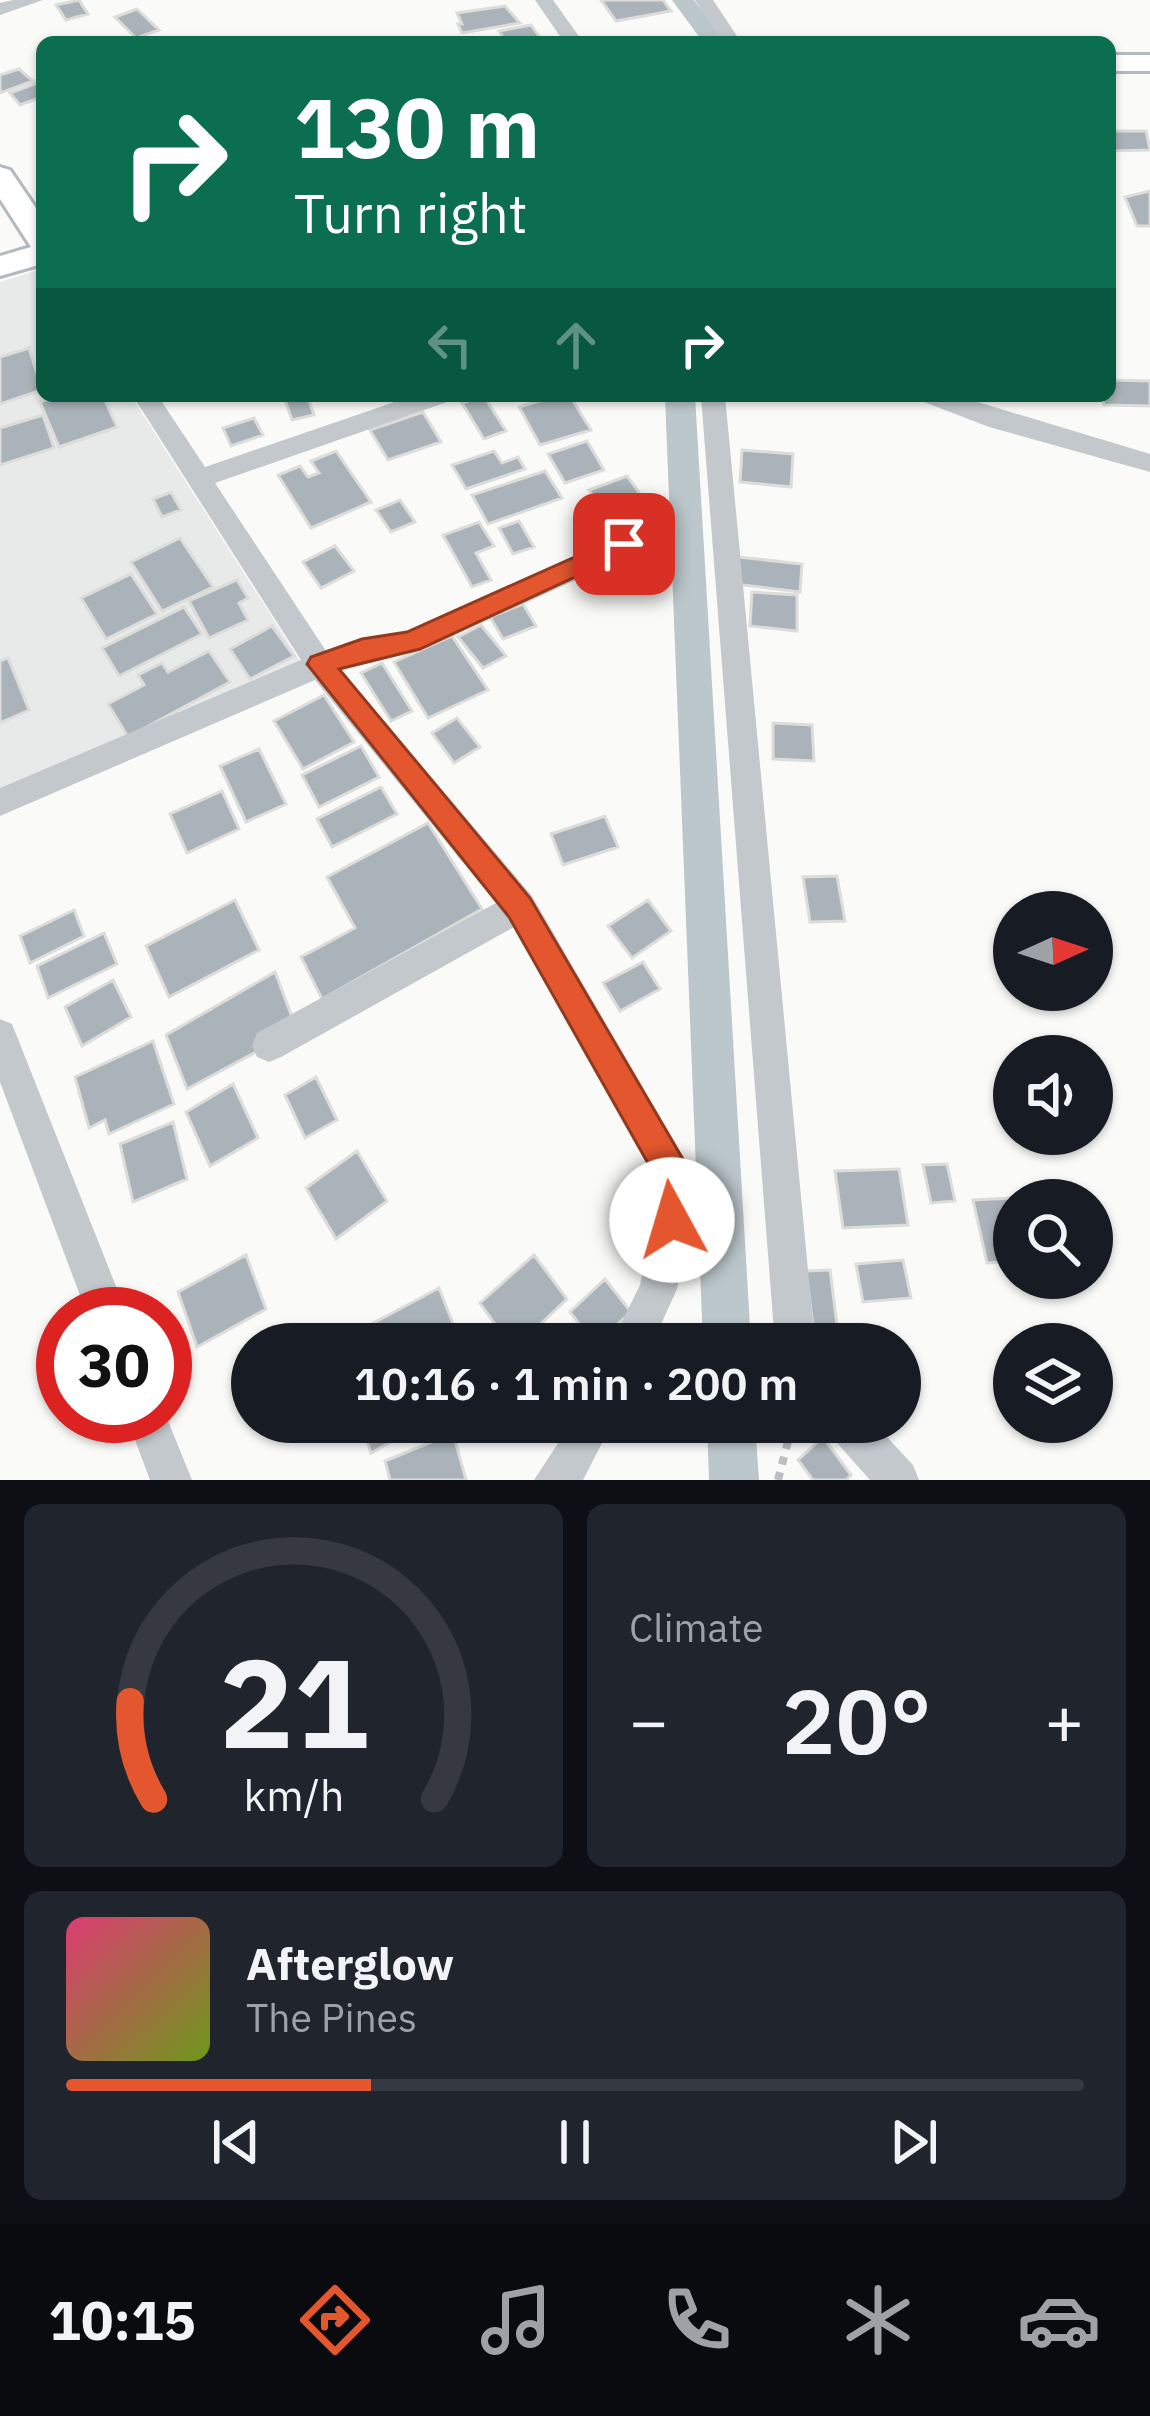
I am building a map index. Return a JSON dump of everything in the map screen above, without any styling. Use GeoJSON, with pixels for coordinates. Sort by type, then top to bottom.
{"type":"FeatureCollection","features":[{"type":"Feature","properties":{"kind":"main road"},"geometry":{"type":"LineString","coordinates":[[1116,63],[1150,64]]}},
{"type":"Feature","properties":{"kind":"main road"},"geometry":{"type":"LineString","coordinates":[[0,176],[36,231]]}},
{"type":"Feature","properties":{"kind":"main road"},"geometry":{"type":"LineString","coordinates":[[0,266],[36,256]]}},
{"type":"Feature","properties":{"kind":"street"},"geometry":{"type":"LineString","coordinates":[[0,9],[34,0]]}},
{"type":"Feature","properties":{"kind":"street"},"geometry":{"type":"LineString","coordinates":[[544,0],[570,36]]}},
{"type":"Feature","properties":{"kind":"street"},"geometry":{"type":"LineString","coordinates":[[704,0],[728,36]]}},
{"type":"Feature","properties":{"kind":"street"},"geometry":{"type":"LineString","coordinates":[[149,402],[320,664],[520,907],[679,1185],[658,1289],[641,1323]]}},
{"type":"Feature","properties":{"kind":"street"},"geometry":{"type":"LineString","coordinates":[[200,479],[421,402]]}},
{"type":"Feature","properties":{"kind":"street"},"geometry":{"type":"LineString","coordinates":[[714,402],[793,1323]]}},
{"type":"Feature","properties":{"kind":"street"},"geometry":{"type":"LineString","coordinates":[[949,402],[998,421],[1150,463]]}},
{"type":"Feature","properties":{"kind":"street"},"geometry":{"type":"LineString","coordinates":[[0,802],[320,664],[362,649],[411,642],[509,600],[584,559],[664,529]]}},
{"type":"Feature","properties":{"kind":"street"},"geometry":{"type":"LineString","coordinates":[[269,1045],[520,907]]}},
{"type":"Feature","properties":{"kind":"street"},"geometry":{"type":"LineString","coordinates":[[0,1036],[97,1287]]}},
{"type":"Feature","properties":{"kind":"street"},"geometry":{"type":"LineString","coordinates":[[156,1443],[170,1480]]}},
{"type":"Feature","properties":{"kind":"street"},"geometry":{"type":"LineString","coordinates":[[555,1480],[583,1443]]}},
{"type":"Feature","properties":{"kind":"street"},"geometry":{"type":"LineString","coordinates":[[864,1443],[898,1480]]}},
{"type":"Feature","properties":{"kind":"path"},"geometry":{"type":"LineString","coordinates":[[778,1480],[788,1443]]}},
{"type":"Feature","properties":{"kind":"shaded area"},"geometry":{"type":"Polygon","coordinates":[[[36,271],[36,402],[135,402],[300,661],[0,788],[0,282],[36,271]]]}},
{"type":"Feature","properties":{"kind":"building"},"geometry":{"type":"Polygon","coordinates":[[[79,0],[88,14],[66,20],[56,5],[79,0]]]}},
{"type":"Feature","properties":{"kind":"building"},"geometry":{"type":"Polygon","coordinates":[[[601,0],[663,0],[671,11],[616,21],[601,0]]]}},
{"type":"Feature","properties":{"kind":"building"},"geometry":{"type":"Polygon","coordinates":[[[505,6],[520,23],[462,33],[457,13],[505,6]]]}},
{"type":"Feature","properties":{"kind":"building"},"geometry":{"type":"Polygon","coordinates":[[[137,9],[159,30],[134,36],[115,17],[137,9]]]}},
{"type":"Feature","properties":{"kind":"building"},"geometry":{"type":"Polygon","coordinates":[[[531,25],[539,36],[502,36],[499,31],[531,25]]]}},
{"type":"Feature","properties":{"kind":"building"},"geometry":{"type":"Polygon","coordinates":[[[19,69],[33,81],[0,93],[0,75],[19,69]]]}},
{"type":"Feature","properties":{"kind":"building"},"geometry":{"type":"Polygon","coordinates":[[[36,83],[36,99],[20,105],[10,93],[36,83]]]}},
{"type":"Feature","properties":{"kind":"building"},"geometry":{"type":"Polygon","coordinates":[[[1116,131],[1146,131],[1150,150],[1116,151],[1116,131]]]}},
{"type":"Feature","properties":{"kind":"building"},"geometry":{"type":"Polygon","coordinates":[[[1150,191],[1150,226],[1137,226],[1125,197],[1150,191]]]}},
{"type":"Feature","properties":{"kind":"building"},"geometry":{"type":"Polygon","coordinates":[[[29,348],[36,392],[0,404],[0,357],[29,348]]]}},
{"type":"Feature","properties":{"kind":"building"},"geometry":{"type":"Polygon","coordinates":[[[1116,380],[1150,381],[1150,406],[1104,405],[1116,402],[1116,380]]]}},
{"type":"Feature","properties":{"kind":"building"},"geometry":{"type":"Polygon","coordinates":[[[40,402],[106,402],[117,427],[59,447],[40,402]]]}},
{"type":"Feature","properties":{"kind":"building"},"geometry":{"type":"Polygon","coordinates":[[[286,402],[309,402],[314,415],[292,420],[286,402]]]}},
{"type":"Feature","properties":{"kind":"building"},"geometry":{"type":"Polygon","coordinates":[[[488,402],[506,431],[484,439],[462,403],[488,402]]]}},
{"type":"Feature","properties":{"kind":"building"},"geometry":{"type":"Polygon","coordinates":[[[574,402],[591,430],[540,445],[519,407],[574,402]]]}},
{"type":"Feature","properties":{"kind":"building"},"geometry":{"type":"Polygon","coordinates":[[[423,412],[441,442],[388,460],[370,430],[423,412]]]}},
{"type":"Feature","properties":{"kind":"building"},"geometry":{"type":"Polygon","coordinates":[[[43,415],[54,448],[0,465],[0,428],[43,415]]]}},
{"type":"Feature","properties":{"kind":"building"},"geometry":{"type":"Polygon","coordinates":[[[254,418],[263,435],[231,446],[223,428],[254,418]]]}},
{"type":"Feature","properties":{"kind":"building"},"geometry":{"type":"Polygon","coordinates":[[[587,441],[604,470],[565,483],[548,454],[587,441]]]}},
{"type":"Feature","properties":{"kind":"building"},"geometry":{"type":"Polygon","coordinates":[[[742,450],[793,454],[791,487],[740,482],[742,450]]]}},
{"type":"Feature","properties":{"kind":"building"},"geometry":{"type":"Polygon","coordinates":[[[336,451],[371,502],[311,528],[278,475],[300,466],[308,477],[319,473],[311,461],[336,451]]]}},
{"type":"Feature","properties":{"kind":"building"},"geometry":{"type":"Polygon","coordinates":[[[494,451],[502,463],[518,457],[525,469],[466,489],[452,465],[494,451]]]}},
{"type":"Feature","properties":{"kind":"building"},"geometry":{"type":"Polygon","coordinates":[[[545,471],[562,498],[488,524],[472,495],[545,471]]]}},
{"type":"Feature","properties":{"kind":"building"},"geometry":{"type":"Polygon","coordinates":[[[627,476],[657,517],[618,532],[589,490],[627,476]]]}},
{"type":"Feature","properties":{"kind":"building"},"geometry":{"type":"Polygon","coordinates":[[[171,492],[181,510],[162,517],[153,499],[171,492]]]}},
{"type":"Feature","properties":{"kind":"building"},"geometry":{"type":"Polygon","coordinates":[[[400,500],[415,522],[391,532],[376,510],[400,500]]]}},
{"type":"Feature","properties":{"kind":"building"},"geometry":{"type":"Polygon","coordinates":[[[519,521],[534,547],[513,554],[499,528],[519,521]]]}},
{"type":"Feature","properties":{"kind":"building"},"geometry":{"type":"Polygon","coordinates":[[[479,522],[494,546],[476,553],[491,580],[472,587],[443,535],[479,522]]]}},
{"type":"Feature","properties":{"kind":"building"},"geometry":{"type":"Polygon","coordinates":[[[180,538],[213,587],[162,611],[131,562],[180,538]]]}},
{"type":"Feature","properties":{"kind":"building"},"geometry":{"type":"Polygon","coordinates":[[[335,546],[354,571],[321,588],[303,562],[335,546]]]}},
{"type":"Feature","properties":{"kind":"building"},"geometry":{"type":"Polygon","coordinates":[[[738,557],[802,564],[800,592],[735,584],[738,557]]]}},
{"type":"Feature","properties":{"kind":"building"},"geometry":{"type":"Polygon","coordinates":[[[131,574],[157,614],[106,639],[81,598],[131,574]]]}},
{"type":"Feature","properties":{"kind":"building"},"geometry":{"type":"Polygon","coordinates":[[[237,580],[248,598],[239,603],[248,620],[209,638],[189,601],[237,580]]]}},
{"type":"Feature","properties":{"kind":"building"},"geometry":{"type":"Polygon","coordinates":[[[752,592],[797,595],[797,631],[750,626],[752,592]]]}},
{"type":"Feature","properties":{"kind":"building"},"geometry":{"type":"Polygon","coordinates":[[[523,604],[536,626],[503,639],[490,617],[523,604]]]}},
{"type":"Feature","properties":{"kind":"building"},"geometry":{"type":"Polygon","coordinates":[[[184,607],[202,634],[119,676],[102,648],[184,607]]]}},
{"type":"Feature","properties":{"kind":"building"},"geometry":{"type":"Polygon","coordinates":[[[481,625],[506,656],[483,668],[458,637],[481,625]]]}},
{"type":"Feature","properties":{"kind":"building"},"geometry":{"type":"Polygon","coordinates":[[[272,626],[294,656],[250,679],[230,649],[272,626]]]}},
{"type":"Feature","properties":{"kind":"building"},"geometry":{"type":"Polygon","coordinates":[[[452,636],[488,690],[428,718],[394,662],[452,636]]]}},
{"type":"Feature","properties":{"kind":"building"},"geometry":{"type":"Polygon","coordinates":[[[209,651],[230,682],[128,737],[108,704],[144,685],[138,675],[162,663],[168,672],[209,651]]]}},
{"type":"Feature","properties":{"kind":"building"},"geometry":{"type":"Polygon","coordinates":[[[8,658],[29,710],[0,723],[0,661],[8,658]]]}},
{"type":"Feature","properties":{"kind":"building"},"geometry":{"type":"Polygon","coordinates":[[[382,663],[412,711],[391,721],[361,673],[382,663]]]}},
{"type":"Feature","properties":{"kind":"building"},"geometry":{"type":"Polygon","coordinates":[[[324,695],[354,742],[303,769],[274,721],[324,695]]]}},
{"type":"Feature","properties":{"kind":"building"},"geometry":{"type":"Polygon","coordinates":[[[457,718],[480,747],[454,763],[432,733],[457,718]]]}},
{"type":"Feature","properties":{"kind":"building"},"geometry":{"type":"Polygon","coordinates":[[[773,723],[812,725],[814,761],[773,759],[773,723]]]}},
{"type":"Feature","properties":{"kind":"building"},"geometry":{"type":"Polygon","coordinates":[[[361,746],[379,777],[319,807],[302,775],[361,746]]]}},
{"type":"Feature","properties":{"kind":"building"},"geometry":{"type":"Polygon","coordinates":[[[259,749],[286,804],[246,822],[220,766],[259,749]]]}},
{"type":"Feature","properties":{"kind":"building"},"geometry":{"type":"Polygon","coordinates":[[[381,787],[397,814],[332,847],[317,819],[381,787]]]}},
{"type":"Feature","properties":{"kind":"building"},"geometry":{"type":"Polygon","coordinates":[[[222,791],[239,829],[187,853],[170,814],[222,791]]]}},
{"type":"Feature","properties":{"kind":"building"},"geometry":{"type":"Polygon","coordinates":[[[605,816],[618,847],[563,865],[551,834],[605,816]]]}},
{"type":"Feature","properties":{"kind":"building"},"geometry":{"type":"Polygon","coordinates":[[[428,823],[482,909],[322,999],[301,957],[355,928],[327,877],[428,823]]]}},
{"type":"Feature","properties":{"kind":"building"},"geometry":{"type":"Polygon","coordinates":[[[837,876],[845,921],[810,922],[803,877],[837,876]]]}},
{"type":"Feature","properties":{"kind":"building"},"geometry":{"type":"Polygon","coordinates":[[[235,900],[259,950],[169,997],[146,946],[235,900]]]}},
{"type":"Feature","properties":{"kind":"building"},"geometry":{"type":"Polygon","coordinates":[[[648,900],[671,931],[632,958],[608,926],[648,900]]]}},
{"type":"Feature","properties":{"kind":"building"},"geometry":{"type":"Polygon","coordinates":[[[74,910],[84,936],[30,963],[20,936],[74,910]]]}},
{"type":"Feature","properties":{"kind":"building"},"geometry":{"type":"Polygon","coordinates":[[[104,933],[117,964],[48,998],[37,966],[104,933]]]}},
{"type":"Feature","properties":{"kind":"building"},"geometry":{"type":"Polygon","coordinates":[[[643,962],[660,989],[620,1011],[603,983],[643,962]]]}},
{"type":"Feature","properties":{"kind":"building"},"geometry":{"type":"Polygon","coordinates":[[[275,972],[297,1030],[187,1089],[166,1035],[275,972]]]}},
{"type":"Feature","properties":{"kind":"building"},"geometry":{"type":"Polygon","coordinates":[[[113,980],[131,1017],[82,1046],[65,1007],[113,980]]]}},
{"type":"Feature","properties":{"kind":"building"},"geometry":{"type":"Polygon","coordinates":[[[153,1041],[174,1104],[109,1134],[105,1120],[89,1128],[75,1077],[153,1041]]]}},
{"type":"Feature","properties":{"kind":"building"},"geometry":{"type":"Polygon","coordinates":[[[316,1077],[337,1120],[305,1138],[285,1095],[316,1077]]]}},
{"type":"Feature","properties":{"kind":"building"},"geometry":{"type":"Polygon","coordinates":[[[233,1084],[258,1138],[210,1166],[186,1112],[233,1084]]]}},
{"type":"Feature","properties":{"kind":"building"},"geometry":{"type":"Polygon","coordinates":[[[173,1122],[187,1179],[133,1202],[120,1144],[173,1122]]]}},
{"type":"Feature","properties":{"kind":"building"},"geometry":{"type":"Polygon","coordinates":[[[357,1151],[387,1201],[336,1239],[306,1188],[357,1151]]]}},
{"type":"Feature","properties":{"kind":"building"},"geometry":{"type":"Polygon","coordinates":[[[947,1164],[955,1201],[931,1203],[923,1165],[947,1164]]]}},
{"type":"Feature","properties":{"kind":"building"},"geometry":{"type":"Polygon","coordinates":[[[899,1169],[908,1225],[843,1228],[835,1171],[899,1169]]]}},
{"type":"Feature","properties":{"kind":"building"},"geometry":{"type":"Polygon","coordinates":[[[993,1199],[993,1263],[987,1263],[973,1200],[993,1199]]]}},
{"type":"Feature","properties":{"kind":"building"},"geometry":{"type":"Polygon","coordinates":[[[246,1255],[266,1309],[231,1323],[231,1328],[197,1347],[192,1333],[192,1287],[187,1287],[246,1255]]]}},
{"type":"Feature","properties":{"kind":"building"},"geometry":{"type":"Polygon","coordinates":[[[534,1255],[567,1299],[541,1323],[494,1323],[480,1303],[534,1255]]]}},
{"type":"Feature","properties":{"kind":"building"},"geometry":{"type":"Polygon","coordinates":[[[903,1260],[911,1298],[863,1302],[856,1264],[903,1260]]]}},
{"type":"Feature","properties":{"kind":"building"},"geometry":{"type":"Polygon","coordinates":[[[830,1270],[837,1323],[813,1323],[806,1271],[830,1270]]]}},
{"type":"Feature","properties":{"kind":"building"},"geometry":{"type":"Polygon","coordinates":[[[605,1279],[631,1312],[619,1323],[579,1323],[570,1312],[605,1279]]]}},
{"type":"Feature","properties":{"kind":"building"},"geometry":{"type":"Polygon","coordinates":[[[439,1288],[453,1323],[373,1323],[439,1288]]]}},
{"type":"Feature","properties":{"kind":"building"},"geometry":{"type":"Polygon","coordinates":[[[367,1443],[389,1443],[371,1453],[367,1443]]]}},
{"type":"Feature","properties":{"kind":"building"},"geometry":{"type":"Polygon","coordinates":[[[429,1443],[456,1443],[466,1480],[390,1480],[385,1461],[429,1443]]]}},
{"type":"Feature","properties":{"kind":"building"},"geometry":{"type":"Polygon","coordinates":[[[816,1443],[827,1443],[851,1475],[846,1480],[813,1480],[798,1460],[816,1443]]]}},
{"type":"Feature","properties":{"kind":"waterway"},"geometry":{"type":"LineString","coordinates":[[683,0],[710,36]]}},
{"type":"Feature","properties":{"kind":"waterway"},"geometry":{"type":"LineString","coordinates":[[680,402],[726,1323]]}},
{"type":"Feature","properties":{"kind":"waterway"},"geometry":{"type":"LineString","coordinates":[[732,1443],[734,1480]]}},
{"type":"Feature","properties":{"kind":"route"},"geometry":{"type":"LineString","coordinates":[[624,544],[411,642],[362,649],[320,664],[520,907],[679,1185],[672,1220]]}}]}
